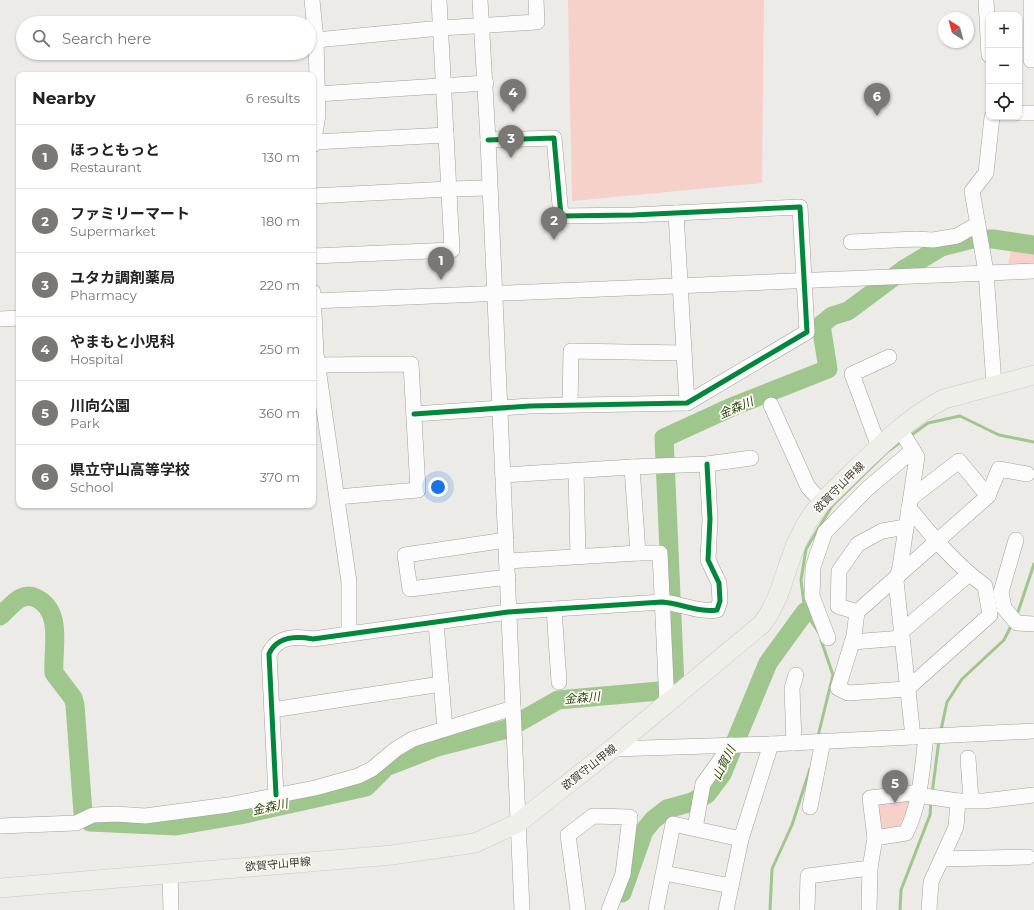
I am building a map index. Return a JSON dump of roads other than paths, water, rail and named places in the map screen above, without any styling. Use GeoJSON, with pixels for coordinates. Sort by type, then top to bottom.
{"type":"FeatureCollection","features":[{"type":"Feature","properties":{"kind":"main road","name":"欲賀守山甲線"},"geometry":{"type":"LineString","coordinates":[[0,888],[452,848],[475,844],[518,823],[667,704],[748,637],[766,619],[777,601],[802,531],[822,502],[900,429],[931,405],[944,399],[994,384],[1034,375]]}},
{"type":"Feature","properties":{"kind":"street"},"geometry":{"type":"LineString","coordinates":[[312,0],[314,16]]}},
{"type":"Feature","properties":{"kind":"street"},"geometry":{"type":"LineString","coordinates":[[316,256],[452,250],[439,0]]}},
{"type":"Feature","properties":{"kind":"street"},"geometry":{"type":"LineString","coordinates":[[480,0],[486,83],[522,910]]}},
{"type":"Feature","properties":{"kind":"street"},"geometry":{"type":"LineString","coordinates":[[316,130],[318,94],[316,40],[440,28],[537,22],[536,0]]}},
{"type":"Feature","properties":{"kind":"street"},"geometry":{"type":"LineString","coordinates":[[986,0],[989,48]]}},
{"type":"Feature","properties":{"kind":"street"},"geometry":{"type":"LineString","coordinates":[[1031,0],[1031,60],[1034,60]]}},
{"type":"Feature","properties":{"kind":"street"},"geometry":{"type":"LineString","coordinates":[[318,94],[486,83]]}},
{"type":"Feature","properties":{"kind":"street"},"geometry":{"type":"LineString","coordinates":[[1022,113],[1034,113]]}},
{"type":"Feature","properties":{"kind":"street"},"geometry":{"type":"LineString","coordinates":[[994,120],[986,173],[972,190],[986,272],[994,384]]}},
{"type":"Feature","properties":{"kind":"street"},"geometry":{"type":"LineString","coordinates":[[316,144],[446,135]]}},
{"type":"Feature","properties":{"kind":"street"},"geometry":{"type":"LineString","coordinates":[[414,414],[570,404],[687,403],[807,332],[800,207],[676,213],[561,216],[554,138],[488,140]]}},
{"type":"Feature","properties":{"kind":"street"},"geometry":{"type":"LineString","coordinates":[[316,196],[490,188]]}},
{"type":"Feature","properties":{"kind":"street"},"geometry":{"type":"LineString","coordinates":[[676,213],[687,403]]}},
{"type":"Feature","properties":{"kind":"street"},"geometry":{"type":"LineString","coordinates":[[851,242],[916,239],[933,240],[957,236],[978,224]]}},
{"type":"Feature","properties":{"kind":"street"},"geometry":{"type":"LineString","coordinates":[[316,301],[1034,271]]}},
{"type":"Feature","properties":{"kind":"street"},"geometry":{"type":"LineString","coordinates":[[0,319],[16,318]]}},
{"type":"Feature","properties":{"kind":"street"},"geometry":{"type":"LineString","coordinates":[[316,339],[318,365],[349,582],[349,634]]}},
{"type":"Feature","properties":{"kind":"street"},"geometry":{"type":"LineString","coordinates":[[570,404],[571,351],[683,353]]}},
{"type":"Feature","properties":{"kind":"street"},"geometry":{"type":"LineString","coordinates":[[881,447],[876,439],[852,374],[889,357]]}},
{"type":"Feature","properties":{"kind":"street"},"geometry":{"type":"LineString","coordinates":[[318,365],[411,364],[418,490],[337,497]]}},
{"type":"Feature","properties":{"kind":"street"},"geometry":{"type":"LineString","coordinates":[[771,405],[808,487],[822,502]]}},
{"type":"Feature","properties":{"kind":"street"},"geometry":{"type":"LineString","coordinates":[[875,838],[906,833],[926,795],[919,737],[907,688],[897,578],[918,457],[900,429]]}},
{"type":"Feature","properties":{"kind":"street"},"geometry":{"type":"LineString","coordinates":[[828,638],[812,596],[813,567],[825,532],[867,488],[913,450]]}},
{"type":"Feature","properties":{"kind":"street"},"geometry":{"type":"LineString","coordinates":[[503,475],[707,464],[751,458]]}},
{"type":"Feature","properties":{"kind":"street"},"geometry":{"type":"LineString","coordinates":[[910,503],[959,461],[988,496]]}},
{"type":"Feature","properties":{"kind":"street"},"geometry":{"type":"LineString","coordinates":[[276,795],[269,654],[272,648],[278,643],[290,637],[300,636],[313,639],[508,612],[662,602],[675,603],[708,612],[716,610],[720,601],[719,583],[708,560],[710,519],[707,464]]}},
{"type":"Feature","properties":{"kind":"street"},"geometry":{"type":"LineString","coordinates":[[632,467],[638,553]]}},
{"type":"Feature","properties":{"kind":"street"},"geometry":{"type":"LineString","coordinates":[[910,503],[936,542],[969,574],[985,586],[990,615],[907,688],[848,693],[838,688],[852,642],[857,612],[897,578],[936,542],[988,496],[999,469],[1027,474]]}},
{"type":"Feature","properties":{"kind":"street"},"geometry":{"type":"LineString","coordinates":[[576,470],[578,556]]}},
{"type":"Feature","properties":{"kind":"street"},"geometry":{"type":"LineString","coordinates":[[857,612],[838,606],[839,571],[858,544],[882,531],[906,527]]}},
{"type":"Feature","properties":{"kind":"street"},"geometry":{"type":"LineString","coordinates":[[506,540],[405,555],[410,588],[508,577]]}},
{"type":"Feature","properties":{"kind":"street"},"geometry":{"type":"LineString","coordinates":[[1016,540],[1000,592],[1004,608],[1017,624],[1034,624]]}},
{"type":"Feature","properties":{"kind":"street"},"geometry":{"type":"LineString","coordinates":[[507,561],[578,556],[660,553],[667,704]]}},
{"type":"Feature","properties":{"kind":"street"},"geometry":{"type":"LineString","coordinates":[[852,642],[902,635],[969,574]]}},
{"type":"Feature","properties":{"kind":"street"},"geometry":{"type":"LineString","coordinates":[[554,609],[559,682]]}},
{"type":"Feature","properties":{"kind":"street"},"geometry":{"type":"LineString","coordinates":[[436,623],[445,730]]}},
{"type":"Feature","properties":{"kind":"street"},"geometry":{"type":"LineString","coordinates":[[794,743],[792,688],[796,675]]}},
{"type":"Feature","properties":{"kind":"street"},"geometry":{"type":"LineString","coordinates":[[272,710],[441,684]]}},
{"type":"Feature","properties":{"kind":"street"},"geometry":{"type":"LineString","coordinates":[[0,826],[76,822],[93,815],[116,814],[145,816],[228,804],[315,788],[358,776],[372,769],[396,749],[413,739],[513,708]]}},
{"type":"Feature","properties":{"kind":"street"},"geometry":{"type":"LineString","coordinates":[[612,749],[771,744],[1034,731]]}},
{"type":"Feature","properties":{"kind":"street"},"geometry":{"type":"LineString","coordinates":[[810,807],[823,741]]}},
{"type":"Feature","properties":{"kind":"street"},"geometry":{"type":"LineString","coordinates":[[726,910],[741,839],[771,744]]}},
{"type":"Feature","properties":{"kind":"street"},"geometry":{"type":"LineString","coordinates":[[695,828],[703,784],[731,745]]}},
{"type":"Feature","properties":{"kind":"street"},"geometry":{"type":"LineString","coordinates":[[929,910],[931,882],[956,827],[964,801],[968,758]]}},
{"type":"Feature","properties":{"kind":"street"},"geometry":{"type":"LineString","coordinates":[[869,910],[870,868],[875,838],[870,798],[926,795],[964,801],[984,801],[1034,795]]}},
{"type":"Feature","properties":{"kind":"street"},"geometry":{"type":"LineString","coordinates":[[578,910],[568,836],[593,816],[630,817],[623,874],[609,910]]}},
{"type":"Feature","properties":{"kind":"street"},"geometry":{"type":"LineString","coordinates":[[656,910],[673,824],[741,839]]}},
{"type":"Feature","properties":{"kind":"street"},"geometry":{"type":"LineString","coordinates":[[942,858],[1028,857]]}},
{"type":"Feature","properties":{"kind":"street"},"geometry":{"type":"LineString","coordinates":[[807,910],[808,876],[870,868]]}},
{"type":"Feature","properties":{"kind":"street"},"geometry":{"type":"LineString","coordinates":[[170,873],[171,910]]}},
{"type":"Feature","properties":{"kind":"street"},"geometry":{"type":"LineString","coordinates":[[664,873],[731,886]]}},
{"type":"Feature","properties":{"kind":"waterway","name":"金森川"},"geometry":{"type":"LineString","coordinates":[[0,616],[16,601],[27,596],[36,598],[45,604],[50,612],[55,632],[54,673],[73,698],[75,705],[83,813],[90,822],[176,826],[240,815],[366,787],[386,767],[437,747],[507,729],[558,700],[659,691],[675,685],[664,438],[734,406],[828,369],[821,325],[832,316],[848,311],[903,270],[941,247],[973,239],[993,239],[1034,245]]}},
{"type":"Feature","properties":{"kind":"waterway"},"geometry":{"type":"LineString","coordinates":[[910,436],[928,423],[960,416],[999,435],[1034,442]]}},
{"type":"Feature","properties":{"kind":"waterway"},"geometry":{"type":"LineString","coordinates":[[819,633],[805,612],[801,580],[806,549],[832,506],[887,452],[902,441]]}},
{"type":"Feature","properties":{"kind":"waterway"},"geometry":{"type":"LineString","coordinates":[[1017,615],[1034,564]]}},
{"type":"Feature","properties":{"kind":"waterway","name":"山賀川"},"geometry":{"type":"LineString","coordinates":[[622,893],[644,831],[653,820],[667,809],[692,802],[707,794],[722,774],[768,663],[805,612]]}},
{"type":"Feature","properties":{"kind":"waterway"},"geometry":{"type":"LineString","coordinates":[[941,730],[947,702],[962,679],[1004,640],[1012,624]]}},
{"type":"Feature","properties":{"kind":"waterway"},"geometry":{"type":"LineString","coordinates":[[818,736],[833,675],[821,640]]}},
{"type":"Feature","properties":{"kind":"waterway"},"geometry":{"type":"LineString","coordinates":[[932,794],[939,740]]}},
{"type":"Feature","properties":{"kind":"waterway"},"geometry":{"type":"LineString","coordinates":[[770,910],[772,869],[792,825],[810,769]]}},
{"type":"Feature","properties":{"kind":"waterway"},"geometry":{"type":"LineString","coordinates":[[900,910],[901,890],[930,815],[931,801]]}},
{"type":"Feature","properties":{"kind":"place","name":"やまもと小児科"},"geometry":{"type":"Point","coordinates":[513,112]}},
{"type":"Feature","properties":{"kind":"place","name":"県立守山高等学校"},"geometry":{"type":"Point","coordinates":[877,116]}},
{"type":"Feature","properties":{"kind":"place","name":"ユタカ調剤薬局"},"geometry":{"type":"Point","coordinates":[511,158]}},
{"type":"Feature","properties":{"kind":"place","name":"ファミリーマート"},"geometry":{"type":"Point","coordinates":[554,240]}},
{"type":"Feature","properties":{"kind":"place","name":"ほっともっと"},"geometry":{"type":"Point","coordinates":[441,280]}},
{"type":"Feature","properties":{"kind":"place","name":"川向公園"},"geometry":{"type":"Point","coordinates":[895,803]}}]}
